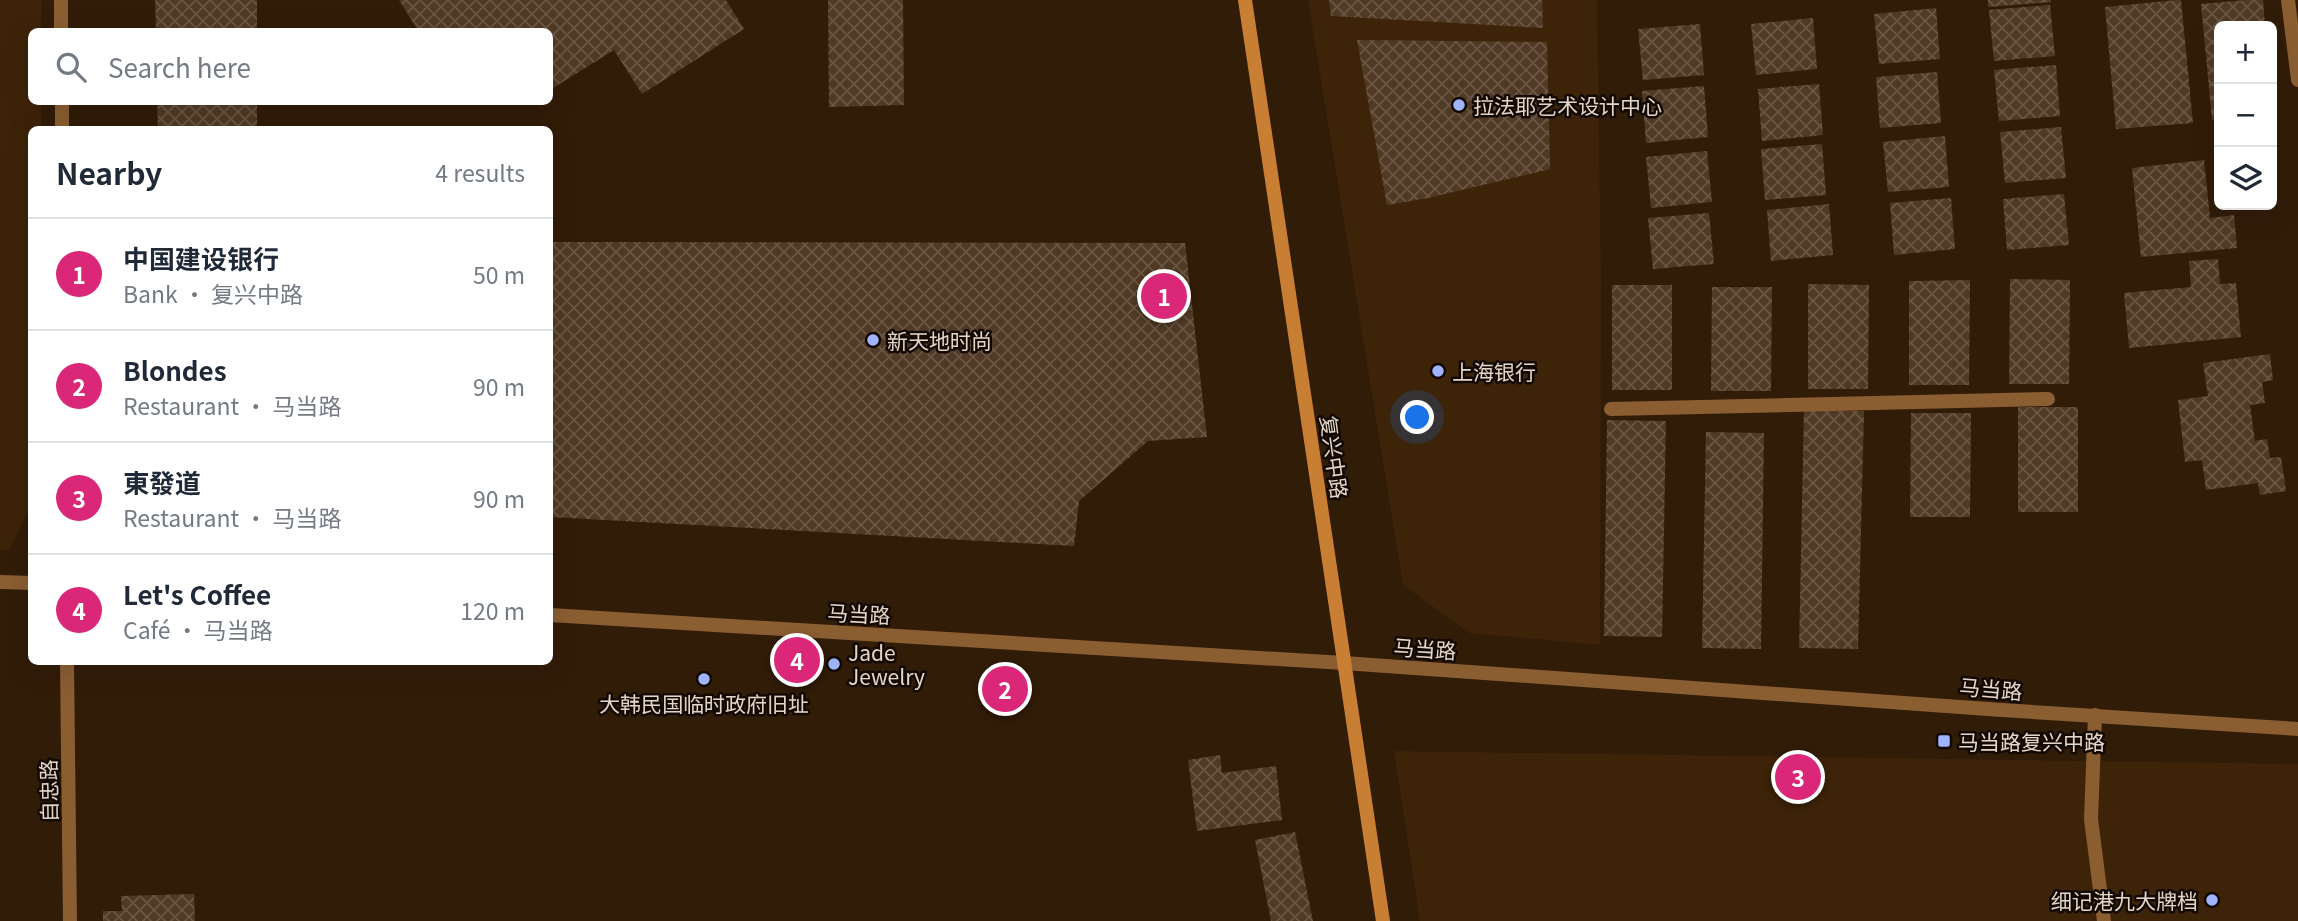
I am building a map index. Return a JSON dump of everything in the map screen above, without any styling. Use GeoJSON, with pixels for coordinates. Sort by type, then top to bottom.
{"type":"FeatureCollection","features":[{"type":"Feature","properties":{"kind":"main road","name":"复兴中路"},"geometry":{"type":"LineString","coordinates":[[1245,0],[1382,921]]}},
{"type":"Feature","properties":{"kind":"street"},"geometry":{"type":"LineString","coordinates":[[61,0],[61,28]]}},
{"type":"Feature","properties":{"kind":"street"},"geometry":{"type":"LineString","coordinates":[[2288,0],[2298,80]]}},
{"type":"Feature","properties":{"kind":"street"},"geometry":{"type":"LineString","coordinates":[[62,105],[62,126]]}},
{"type":"Feature","properties":{"kind":"street"},"geometry":{"type":"LineString","coordinates":[[1611,409],[2048,399]]}},
{"type":"Feature","properties":{"kind":"street"},"geometry":{"type":"LineString","coordinates":[[0,582],[28,583]]}},
{"type":"Feature","properties":{"kind":"street","name":"马当路"},"geometry":{"type":"LineString","coordinates":[[553,615],[1344,663],[2298,729]]}},
{"type":"Feature","properties":{"kind":"street","name":"自忠路"},"geometry":{"type":"LineString","coordinates":[[67,665],[70,921]]}},
{"type":"Feature","properties":{"kind":"street"},"geometry":{"type":"LineString","coordinates":[[2095,715],[2091,819],[2104,921]]}},
{"type":"Feature","properties":{"kind":"shaded area"},"geometry":{"type":"Polygon","coordinates":[[[0,0],[42,0],[41,28],[28,28],[28,105],[41,105],[41,126],[28,126],[28,510],[10,550],[0,550],[0,0]]]}},
{"type":"Feature","properties":{"kind":"shaded area"},"geometry":{"type":"Polygon","coordinates":[[[1308,0],[1597,0],[1601,279],[1600,645],[1469,633],[1403,585],[1308,0]]]}},
{"type":"Feature","properties":{"kind":"shaded area"},"geometry":{"type":"Polygon","coordinates":[[[1394,751],[2298,764],[2298,921],[1420,921],[1394,751]]]}},
{"type":"Feature","properties":{"kind":"building"},"geometry":{"type":"Polygon","coordinates":[[[155,0],[257,0],[257,28],[156,28],[155,0]]]}},
{"type":"Feature","properties":{"kind":"building"},"geometry":{"type":"Polygon","coordinates":[[[399,0],[726,0],[744,29],[642,94],[614,50],[553,88],[553,28],[416,28],[399,0]]]}},
{"type":"Feature","properties":{"kind":"building"},"geometry":{"type":"Polygon","coordinates":[[[828,0],[903,0],[904,105],[829,107],[828,0]]]}},
{"type":"Feature","properties":{"kind":"building"},"geometry":{"type":"Polygon","coordinates":[[[1329,0],[1542,0],[1543,28],[1331,16],[1329,0]]]}},
{"type":"Feature","properties":{"kind":"building"},"geometry":{"type":"Polygon","coordinates":[[[1988,0],[2051,0],[2051,2],[1988,7],[1988,0]]]}},
{"type":"Feature","properties":{"kind":"building"},"geometry":{"type":"Polygon","coordinates":[[[2181,0],[2193,123],[2116,129],[2105,7],[2181,0]]]}},
{"type":"Feature","properties":{"kind":"building"},"geometry":{"type":"Polygon","coordinates":[[[2263,0],[2265,21],[2214,21],[2212,120],[2201,4],[2263,0]]]}},
{"type":"Feature","properties":{"kind":"building"},"geometry":{"type":"Polygon","coordinates":[[[2050,5],[2055,56],[1994,61],[1989,10],[2050,5]]]}},
{"type":"Feature","properties":{"kind":"building"},"geometry":{"type":"Polygon","coordinates":[[[1936,8],[1940,59],[1879,64],[1874,14],[1936,8]]]}},
{"type":"Feature","properties":{"kind":"building"},"geometry":{"type":"Polygon","coordinates":[[[1813,18],[1817,69],[1756,75],[1751,24],[1813,18]]]}},
{"type":"Feature","properties":{"kind":"building"},"geometry":{"type":"Polygon","coordinates":[[[1700,24],[1704,75],[1643,80],[1638,29],[1700,24]]]}},
{"type":"Feature","properties":{"kind":"building","name":"拉法耶艺术设计中心"},"geometry":{"type":"Polygon","coordinates":[[[1357,40],[1547,42],[1550,169],[1387,205],[1357,40]]]}},
{"type":"Feature","properties":{"kind":"building"},"geometry":{"type":"Polygon","coordinates":[[[2056,65],[2060,116],[1999,121],[1994,70],[2056,65]]]}},
{"type":"Feature","properties":{"kind":"building"},"geometry":{"type":"Polygon","coordinates":[[[1937,72],[1941,123],[1880,128],[1876,77],[1937,72]]]}},
{"type":"Feature","properties":{"kind":"building"},"geometry":{"type":"Polygon","coordinates":[[[1819,84],[1823,135],[1762,141],[1758,89],[1819,84]]]}},
{"type":"Feature","properties":{"kind":"building"},"geometry":{"type":"Polygon","coordinates":[[[1704,86],[1708,137],[1646,143],[1642,91],[1704,86]]]}},
{"type":"Feature","properties":{"kind":"building"},"geometry":{"type":"Polygon","coordinates":[[[157,105],[257,105],[257,126],[158,126],[157,105]]]}},
{"type":"Feature","properties":{"kind":"building"},"geometry":{"type":"Polygon","coordinates":[[[2061,127],[2066,178],[2005,183],[2000,132],[2061,127]]]}},
{"type":"Feature","properties":{"kind":"building"},"geometry":{"type":"Polygon","coordinates":[[[1945,136],[1949,187],[1888,192],[1883,142],[1945,136]]]}},
{"type":"Feature","properties":{"kind":"building"},"geometry":{"type":"Polygon","coordinates":[[[1822,144],[1826,195],[1765,200],[1761,149],[1822,144]]]}},
{"type":"Feature","properties":{"kind":"building"},"geometry":{"type":"Polygon","coordinates":[[[1707,151],[1712,202],[1651,208],[1646,157],[1707,151]]]}},
{"type":"Feature","properties":{"kind":"building"},"geometry":{"type":"Polygon","coordinates":[[[2204,160],[2210,218],[2234,215],[2237,248],[2141,257],[2132,168],[2204,160]]]}},
{"type":"Feature","properties":{"kind":"building"},"geometry":{"type":"Polygon","coordinates":[[[2064,194],[2069,245],[2007,250],[2003,199],[2064,194]]]}},
{"type":"Feature","properties":{"kind":"building"},"geometry":{"type":"Polygon","coordinates":[[[1951,198],[1955,249],[1894,255],[1890,203],[1951,198]]]}},
{"type":"Feature","properties":{"kind":"building"},"geometry":{"type":"Polygon","coordinates":[[[1829,204],[1833,255],[1771,261],[1767,210],[1829,204]]]}},
{"type":"Feature","properties":{"kind":"building"},"geometry":{"type":"Polygon","coordinates":[[[1709,213],[1714,264],[1653,269],[1648,218],[1709,213]]]}},
{"type":"Feature","properties":{"kind":"building","name":"新天地时尚"},"geometry":{"type":"Polygon","coordinates":[[[553,242],[1185,243],[1207,437],[1148,441],[1079,501],[1074,546],[553,517],[553,242]]]}},
{"type":"Feature","properties":{"kind":"building"},"geometry":{"type":"Polygon","coordinates":[[[2218,259],[2220,284],[2236,283],[2241,337],[2129,348],[2124,293],[2191,287],[2189,261],[2218,259]]]}},
{"type":"Feature","properties":{"kind":"building"},"geometry":{"type":"Polygon","coordinates":[[[2010,279],[2070,280],[2069,384],[2009,384],[2010,279]]]}},
{"type":"Feature","properties":{"kind":"building"},"geometry":{"type":"Polygon","coordinates":[[[1970,280],[1969,385],[1909,385],[1909,281],[1970,280]]]}},
{"type":"Feature","properties":{"kind":"building"},"geometry":{"type":"Polygon","coordinates":[[[1808,284],[1869,285],[1868,389],[1808,389],[1808,284]]]}},
{"type":"Feature","properties":{"kind":"building"},"geometry":{"type":"Polygon","coordinates":[[[1612,285],[1672,285],[1672,390],[1612,390],[1612,285]]]}},
{"type":"Feature","properties":{"kind":"building"},"geometry":{"type":"Polygon","coordinates":[[[1712,287],[1772,287],[1771,391],[1711,391],[1712,287]]]}},
{"type":"Feature","properties":{"kind":"building"},"geometry":{"type":"Polygon","coordinates":[[[2270,354],[2273,380],[2262,382],[2265,403],[2250,405],[2255,441],[2267,439],[2270,458],[2281,457],[2286,491],[2260,495],[2258,483],[2206,490],[2202,460],[2185,462],[2178,400],[2208,396],[2203,363],[2270,354]]]}},
{"type":"Feature","properties":{"kind":"building"},"geometry":{"type":"Polygon","coordinates":[[[2018,407],[2078,407],[2078,512],[2018,512],[2018,407]]]}},
{"type":"Feature","properties":{"kind":"building"},"geometry":{"type":"Polygon","coordinates":[[[1804,410],[1864,411],[1858,649],[1799,648],[1804,410]]]}},
{"type":"Feature","properties":{"kind":"building"},"geometry":{"type":"Polygon","coordinates":[[[1911,413],[1971,413],[1970,517],[1910,517],[1911,413]]]}},
{"type":"Feature","properties":{"kind":"building"},"geometry":{"type":"Polygon","coordinates":[[[1607,420],[1666,421],[1662,637],[1604,636],[1607,420]]]}},
{"type":"Feature","properties":{"kind":"building"},"geometry":{"type":"Polygon","coordinates":[[[1706,432],[1764,433],[1761,649],[1702,648],[1706,432]]]}},
{"type":"Feature","properties":{"kind":"building"},"geometry":{"type":"Polygon","coordinates":[[[1220,755],[1222,773],[1276,766],[1282,820],[1197,831],[1188,760],[1220,755]]]}},
{"type":"Feature","properties":{"kind":"building"},"geometry":{"type":"Polygon","coordinates":[[[1295,832],[1313,921],[1271,921],[1255,840],[1295,832]]]}},
{"type":"Feature","properties":{"kind":"building"},"geometry":{"type":"Polygon","coordinates":[[[194,894],[195,921],[103,921],[103,911],[122,911],[121,896],[194,894]]]}},
{"type":"Feature","properties":{"kind":"place","name":"拉法耶艺术设计中心"},"geometry":{"type":"Point","coordinates":[1459,105]}},
{"type":"Feature","properties":{"kind":"place","name":"中国建设银行"},"geometry":{"type":"Point","coordinates":[1164,296]}},
{"type":"Feature","properties":{"kind":"place","name":"新天地时尚"},"geometry":{"type":"Point","coordinates":[873,340]}},
{"type":"Feature","properties":{"kind":"place","name":"上海银行"},"geometry":{"type":"Point","coordinates":[1438,371]}},
{"type":"Feature","properties":{"kind":"place","name":"Let's Coffee"},"geometry":{"type":"Point","coordinates":[797,660]}},
{"type":"Feature","properties":{"kind":"place","name":"Jade Jewelry"},"geometry":{"type":"Point","coordinates":[834,664]}},
{"type":"Feature","properties":{"kind":"place","name":"大韩民国临时政府旧址"},"geometry":{"type":"Point","coordinates":[704,679]}},
{"type":"Feature","properties":{"kind":"place","name":"Blondes"},"geometry":{"type":"Point","coordinates":[1005,689]}},
{"type":"Feature","properties":{"kind":"place","name":"马当路复兴中路"},"geometry":{"type":"Point","coordinates":[1944,741]}},
{"type":"Feature","properties":{"kind":"place","name":"東發道"},"geometry":{"type":"Point","coordinates":[1798,777]}},
{"type":"Feature","properties":{"kind":"place","name":"细记港九大牌档"},"geometry":{"type":"Point","coordinates":[2212,900]}}]}
